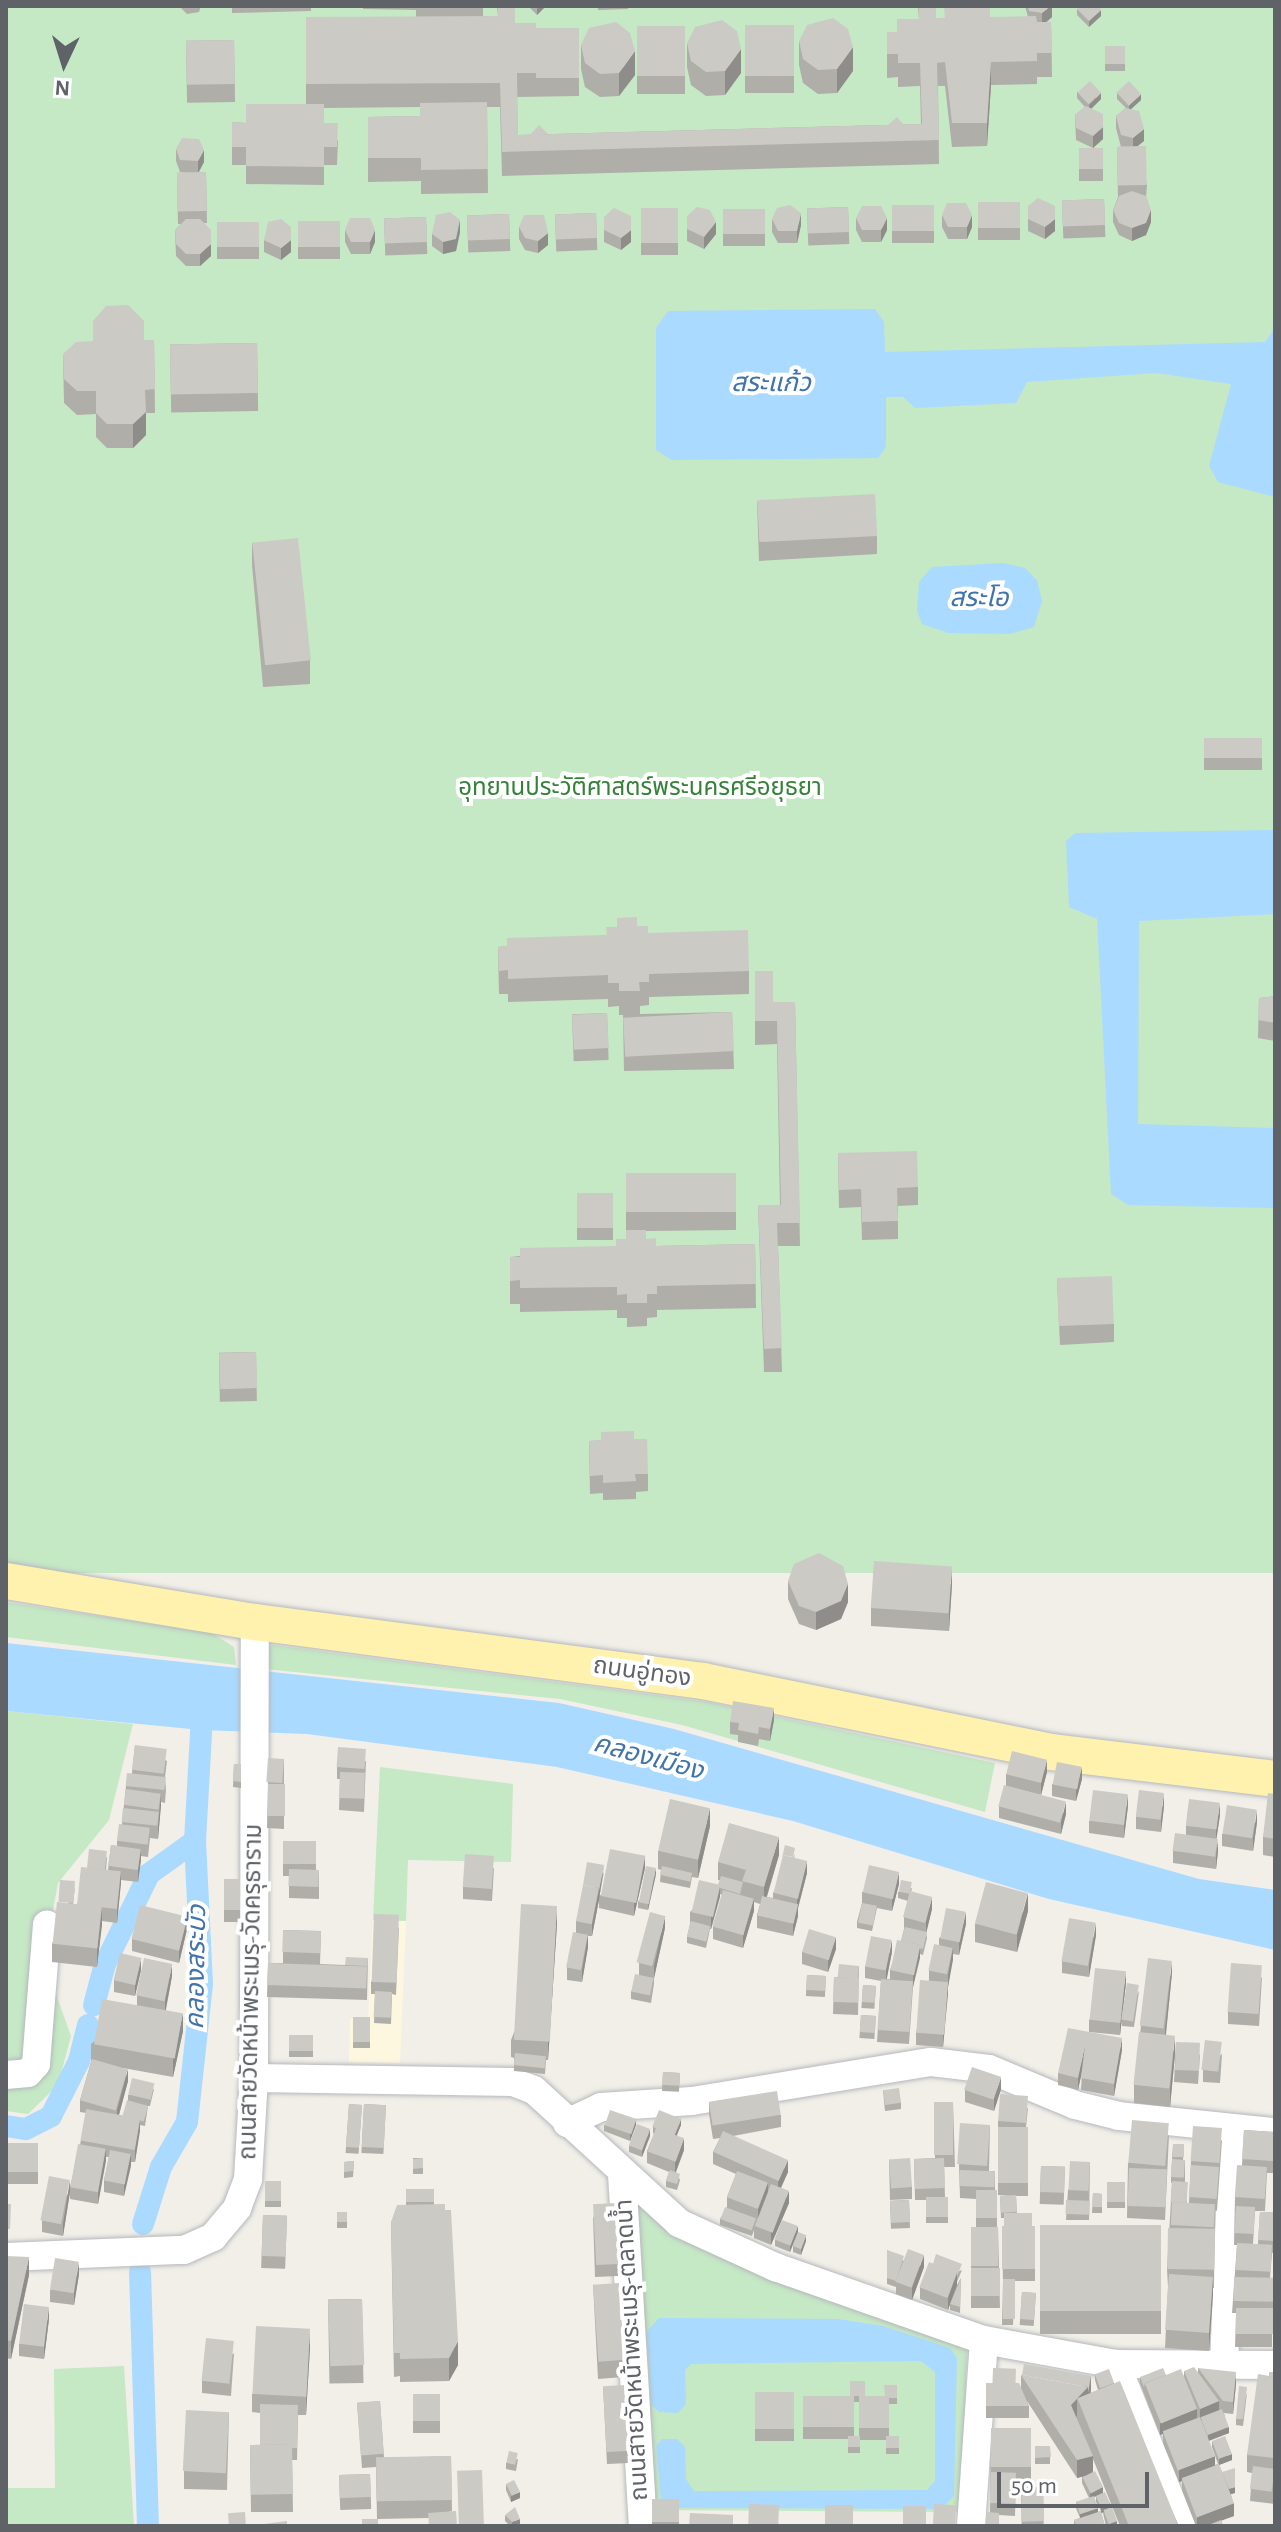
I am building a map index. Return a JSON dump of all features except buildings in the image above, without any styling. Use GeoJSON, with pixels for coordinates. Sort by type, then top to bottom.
{"type":"FeatureCollection","features":[{"type":"Feature","properties":{"kind":"main road","name":"ถนนอู่ทอง"},"geometry":{"type":"LineString","coordinates":[[6,1581],[256,1635],[703,1681],[1052,1752],[1275,1779]]}},
{"type":"Feature","properties":{"kind":"street","name":"ถนนสายวัดหน้าพระเมรุ-วัดครุธาราม"},"geometry":{"type":"LineString","coordinates":[[6,2257],[184,2250],[213,2237],[237,2208],[248,2179],[254,2078],[250,2031],[256,1635]]}},
{"type":"Feature","properties":{"kind":"street"},"geometry":{"type":"LineString","coordinates":[[6,2075],[28,2073],[36,2064],[47,1924]]}},
{"type":"Feature","properties":{"kind":"street"},"geometry":{"type":"LineString","coordinates":[[567,2123],[601,2107],[692,2101],[931,2062],[989,2069],[1075,2105],[1119,2116],[1275,2132]]}},
{"type":"Feature","properties":{"kind":"street"},"geometry":{"type":"LineString","coordinates":[[254,2078],[513,2082],[534,2090],[622,2174],[679,2223],[775,2267],[984,2340],[1116,2364],[1275,2365]]}},
{"type":"Feature","properties":{"kind":"street"},"geometry":{"type":"LineString","coordinates":[[1224,2366],[1233,2129]]}},
{"type":"Feature","properties":{"kind":"street","name":"ถนนสายวัดหน้าพระเมรุ-ตลาดน้ำ"},"geometry":{"type":"LineString","coordinates":[[622,2174],[643,2526]]}},
{"type":"Feature","properties":{"kind":"street"},"geometry":{"type":"LineString","coordinates":[[971,2526],[984,2340]]}},
{"type":"Feature","properties":{"kind":"street"},"geometry":{"type":"LineString","coordinates":[[1116,2364],[1181,2526]]}},
{"type":"Feature","properties":{"kind":"shaded area"},"geometry":{"type":"Polygon","coordinates":[[[373,1920],[406,1921],[400,2063],[349,2062],[350,2019],[368,2019],[373,1920]]]}},
{"type":"Feature","properties":{"kind":"green space","name":"อุทยานประวัติศาสตร์พระนครศรีอยุธยา"},"geometry":{"type":"Polygon","coordinates":[[[6,6],[1275,6],[1275,1573],[6,1573],[6,6]]]}},
{"type":"Feature","properties":{"kind":"green space"},"geometry":{"type":"Polygon","coordinates":[[[6,1602],[212,1633],[234,1647],[236,1665],[6,1637],[6,1602]]]}},
{"type":"Feature","properties":{"kind":"green space"},"geometry":{"type":"Polygon","coordinates":[[[273,1645],[708,1702],[995,1763],[985,1812],[682,1725],[560,1699],[265,1669],[266,1649],[273,1645]]]}},
{"type":"Feature","properties":{"kind":"green space"},"geometry":{"type":"Polygon","coordinates":[[[6,1711],[133,1724],[109,1820],[58,1883],[50,1926],[51,1980],[71,2036],[58,2085],[28,2114],[6,2111],[6,1711]]]}},
{"type":"Feature","properties":{"kind":"green space"},"geometry":{"type":"Polygon","coordinates":[[[380,1767],[513,1784],[511,1862],[408,1860],[406,1921],[373,1920],[380,1767]]]}},
{"type":"Feature","properties":{"kind":"green space"},"geometry":{"type":"Polygon","coordinates":[[[629,2195],[967,2347],[962,2512],[651,2510],[629,2195]]]}},
{"type":"Feature","properties":{"kind":"green space"},"geometry":{"type":"Polygon","coordinates":[[[124,2366],[134,2526],[6,2526],[6,2488],[55,2488],[54,2369],[124,2366]]]}},
{"type":"Feature","properties":{"kind":"water","name":"สระแก้ว"},"geometry":{"type":"Polygon","coordinates":[[[875,309],[884,322],[885,352],[1265,342],[1275,328],[1275,497],[1218,482],[1209,466],[1231,384],[1156,373],[1027,382],[1016,403],[915,408],[903,397],[886,397],[886,447],[878,458],[672,460],[656,450],[656,328],[668,311],[875,309]]]}},
{"type":"Feature","properties":{"kind":"water","name":"สระโอ"},"geometry":{"type":"Polygon","coordinates":[[[1003,563],[1025,568],[1037,580],[1042,601],[1034,627],[1010,634],[948,633],[922,624],[917,611],[919,582],[932,567],[1003,563]]]}},
{"type":"Feature","properties":{"kind":"water"},"geometry":{"type":"Polygon","coordinates":[[[1275,830],[1275,914],[1139,921],[1138,1124],[1275,1128],[1275,1208],[1128,1205],[1111,1194],[1097,919],[1069,907],[1066,841],[1075,833],[1275,830]]]}},
{"type":"Feature","properties":{"kind":"water","name":"คลองเมือง"},"geometry":{"type":"Polygon","coordinates":[[[6,1643],[559,1703],[674,1729],[1199,1879],[1275,1890],[1275,1950],[1049,1899],[793,1821],[557,1767],[307,1734],[201,1730],[6,1711],[6,1643]]]}},
{"type":"Feature","properties":{"kind":"water"},"geometry":{"type":"Polygon","coordinates":[[[659,2318],[838,2319],[883,2326],[950,2348],[957,2358],[954,2496],[941,2509],[672,2508],[661,2499],[656,2446],[662,2439],[677,2439],[685,2447],[686,2479],[694,2491],[927,2490],[935,2481],[935,2372],[921,2361],[691,2364],[685,2370],[686,2404],[678,2413],[659,2412],[651,2405],[647,2331],[659,2318]]]}},
{"type":"Feature","properties":{"kind":"waterway","name":"คลองสระบัว"},"geometry":{"type":"LineString","coordinates":[[143,2224],[161,2167],[187,2122],[202,1984],[195,1841],[203,1700]]}},
{"type":"Feature","properties":{"kind":"waterway"},"geometry":{"type":"LineString","coordinates":[[94,2005],[105,1964],[149,1874],[195,1841]]}},
{"type":"Feature","properties":{"kind":"waterway"},"geometry":{"type":"LineString","coordinates":[[6,2126],[26,2129],[51,2116],[79,2061],[88,2025]]}},
{"type":"Feature","properties":{"kind":"waterway","name":"คลองสระบัว"},"geometry":{"type":"LineString","coordinates":[[140,2272],[148,2526]]}}]}
